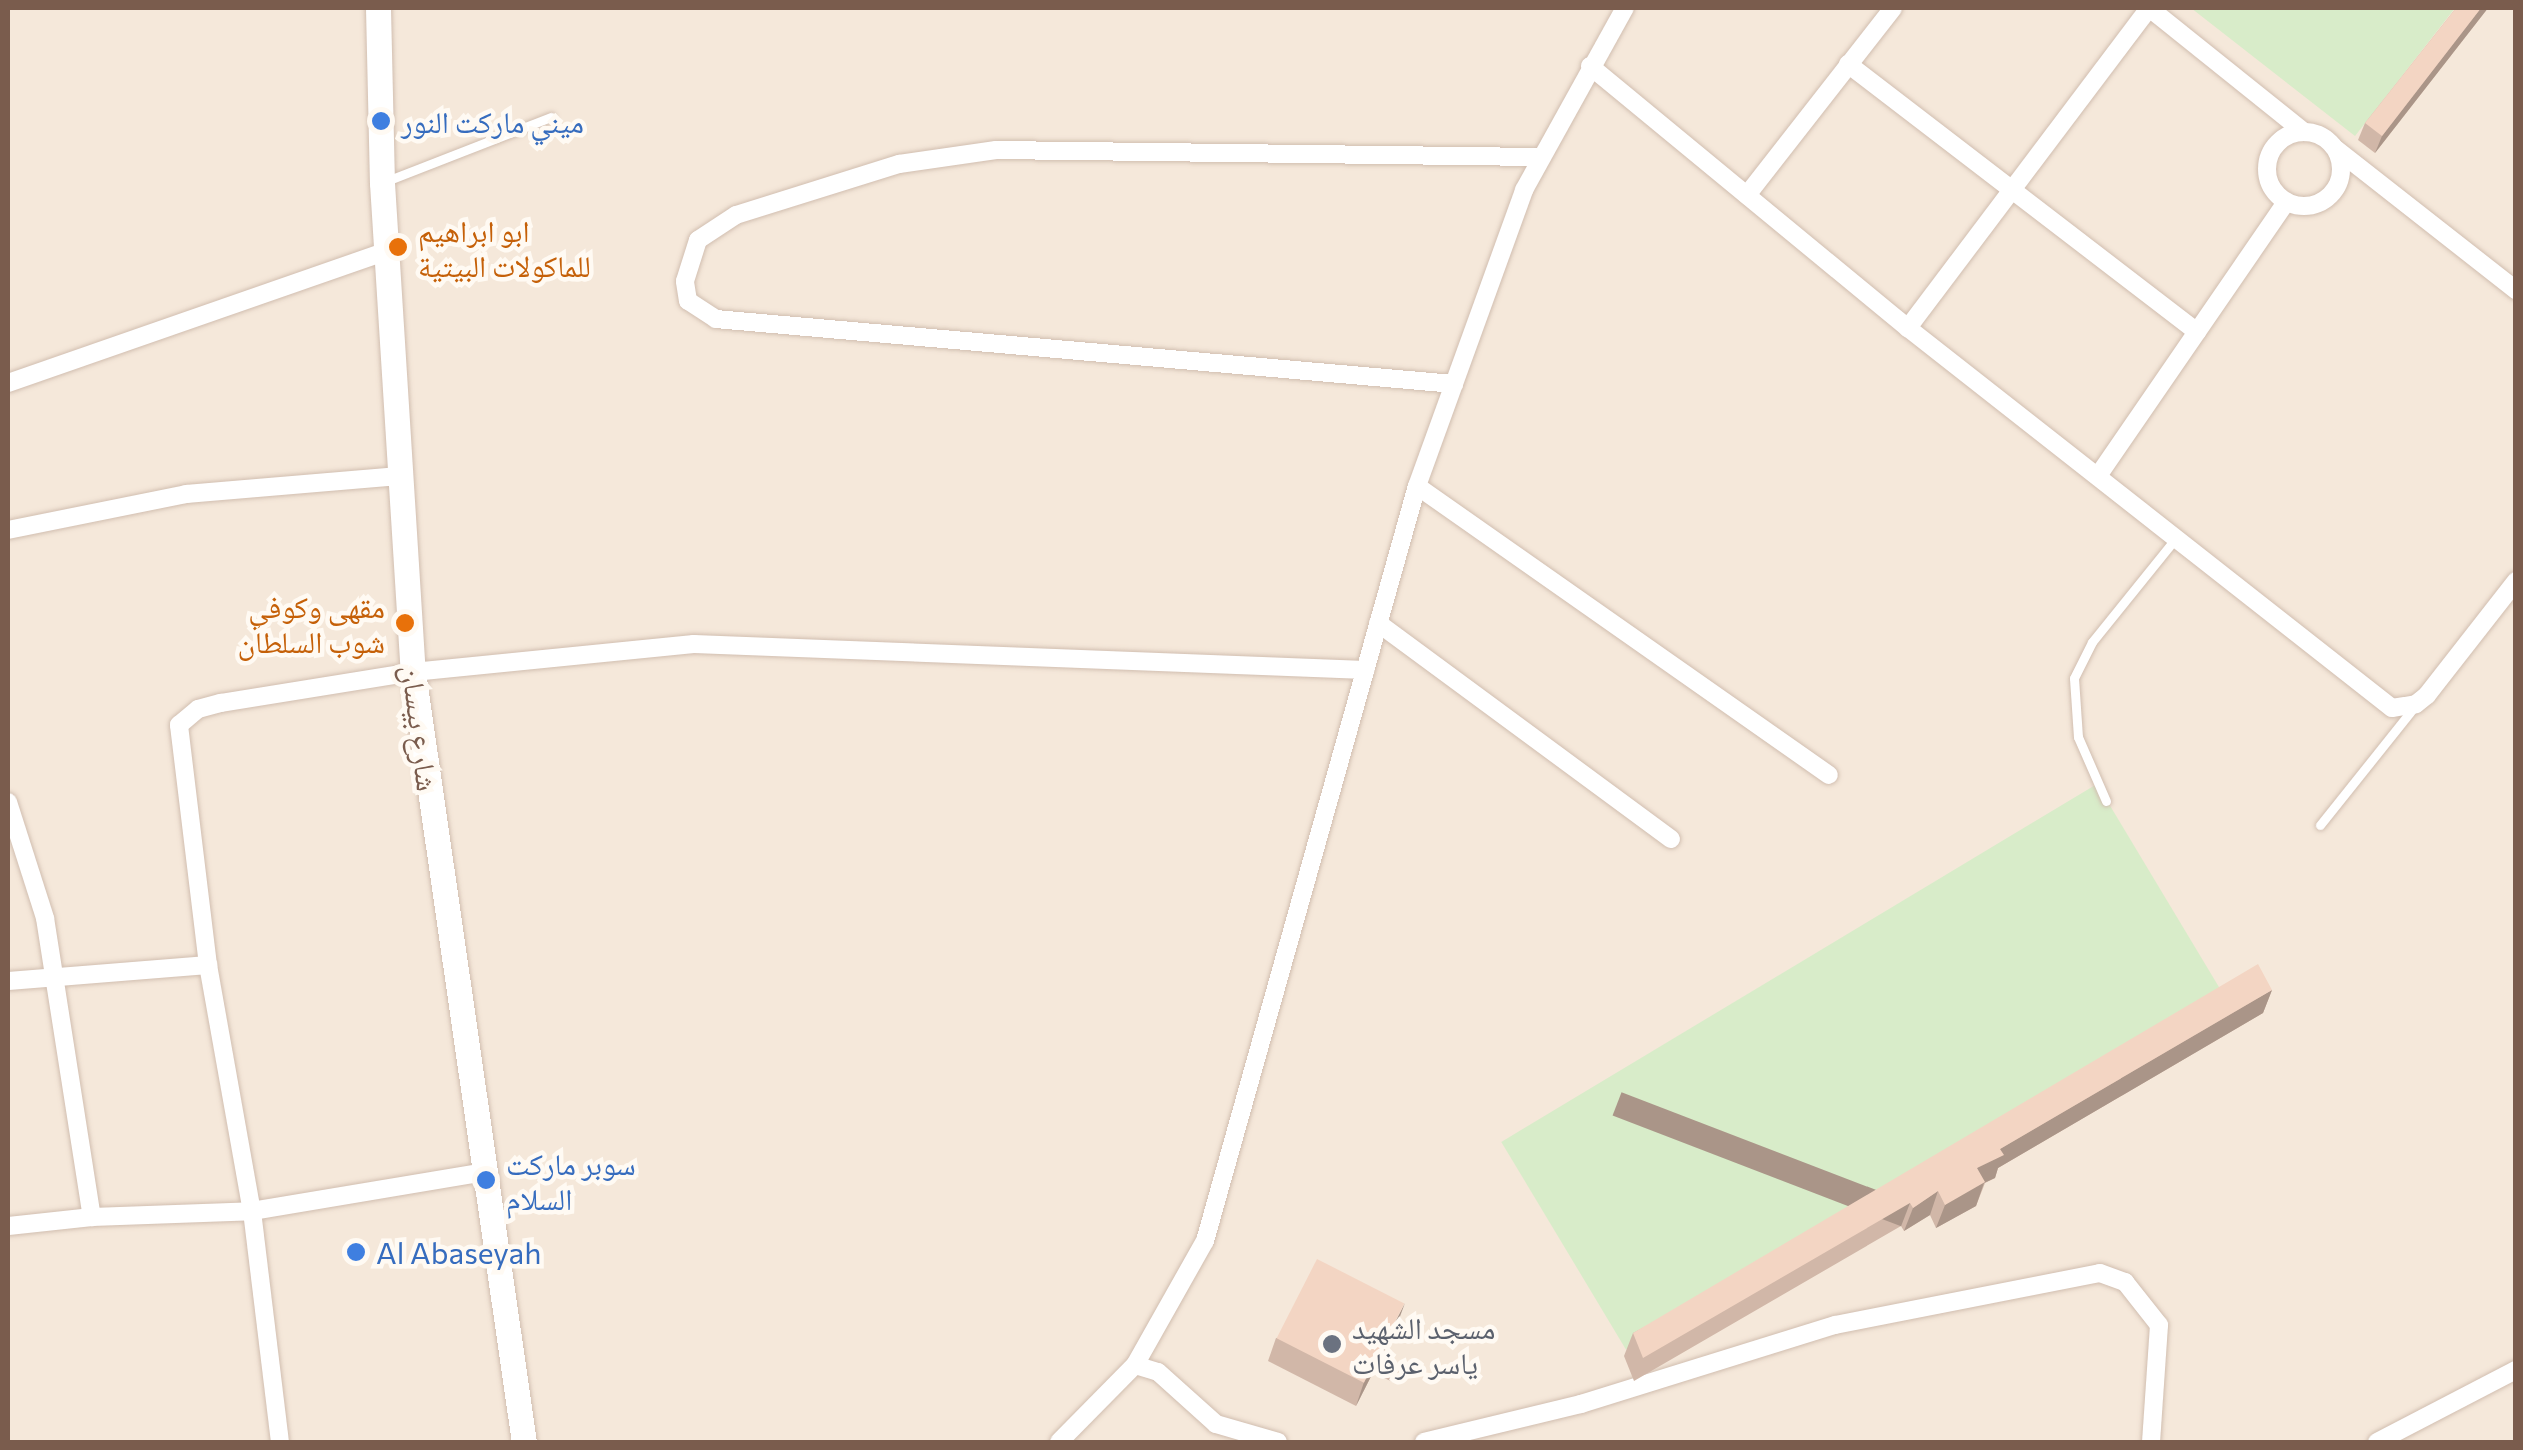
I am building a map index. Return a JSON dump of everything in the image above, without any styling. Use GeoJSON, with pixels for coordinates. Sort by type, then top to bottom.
{"type":"FeatureCollection","features":[{"type":"Feature","properties":{"kind":"street","name":"شارع بيسان"},"geometry":{"type":"LineString","coordinates":[[378,8],[382,182],[413,672],[480,1173],[524,1442]]}},
{"type":"Feature","properties":{"kind":"street"},"geometry":{"type":"LineString","coordinates":[[1058,1442],[1136,1365],[1205,1241],[1417,486],[1541,157],[1624,8]]}},
{"type":"Feature","properties":{"kind":"street"},"geometry":{"type":"LineString","coordinates":[[1747,194],[1894,8]]}},
{"type":"Feature","properties":{"kind":"street"},"geometry":{"type":"LineString","coordinates":[[1908,328],[2149,8],[2304,132],[2336,149],[2516,290]]}},
{"type":"Feature","properties":{"kind":"street"},"geometry":{"type":"LineString","coordinates":[[1848,64],[2196,332]]}},
{"type":"Feature","properties":{"kind":"street"},"geometry":{"type":"LineString","coordinates":[[1590,66],[1908,328],[2100,473],[2373,697],[2392,708],[2416,704],[2516,581]]}},
{"type":"Feature","properties":{"kind":"street"},"geometry":{"type":"LineString","coordinates":[[2304,132],[2281,140],[2268,160],[2270,184],[2286,202],[2310,206],[2331,195],[2342,173],[2336,149]]}},
{"type":"Feature","properties":{"kind":"street"},"geometry":{"type":"LineString","coordinates":[[1454,384],[716,319],[688,301],[686,281],[698,240],[763,203],[900,164],[976,153],[1541,157]]}},
{"type":"Feature","properties":{"kind":"street"},"geometry":{"type":"LineString","coordinates":[[2100,473],[2286,202]]}},
{"type":"Feature","properties":{"kind":"street"},"geometry":{"type":"LineString","coordinates":[[8,383],[386,252]]}},
{"type":"Feature","properties":{"kind":"street"},"geometry":{"type":"LineString","coordinates":[[8,530],[186,494],[398,476]]}},
{"type":"Feature","properties":{"kind":"street"},"geometry":{"type":"LineString","coordinates":[[1417,486],[1829,775]]}},
{"type":"Feature","properties":{"kind":"street"},"geometry":{"type":"LineString","coordinates":[[1378,623],[1671,839]]}},
{"type":"Feature","properties":{"kind":"street"},"geometry":{"type":"LineString","coordinates":[[280,1442],[252,1211],[208,965],[180,725],[185,716],[221,703],[413,672],[694,644],[1365,670]]}},
{"type":"Feature","properties":{"kind":"street"},"geometry":{"type":"LineString","coordinates":[[8,802],[45,918],[92,1217]]}},
{"type":"Feature","properties":{"kind":"street"},"geometry":{"type":"LineString","coordinates":[[8,981],[208,965]]}},
{"type":"Feature","properties":{"kind":"street"},"geometry":{"type":"LineString","coordinates":[[8,1226],[92,1217],[252,1211],[480,1173]]}},
{"type":"Feature","properties":{"kind":"street"},"geometry":{"type":"LineString","coordinates":[[1424,1442],[1581,1404],[1834,1325],[2100,1273],[2124,1282],[2158,1325],[2150,1442]]}},
{"type":"Feature","properties":{"kind":"street"},"geometry":{"type":"LineString","coordinates":[[1136,1365],[1158,1372],[1216,1424],[1278,1442]]}},
{"type":"Feature","properties":{"kind":"street"},"geometry":{"type":"LineString","coordinates":[[2377,1442],[2516,1370]]}},
{"type":"Feature","properties":{"kind":"lane"},"geometry":{"type":"LineString","coordinates":[[382,182],[551,118]]}},
{"type":"Feature","properties":{"kind":"lane"},"geometry":{"type":"LineString","coordinates":[[2106,801],[2078,737],[2074,678],[2092,642],[2177,536]]}},
{"type":"Feature","properties":{"kind":"lane"},"geometry":{"type":"LineString","coordinates":[[2320,825],[2416,704]]}},
{"type":"Feature","properties":{"kind":"shaded area"},"geometry":{"type":"Polygon","coordinates":[[[8,8],[2515,8],[2515,1442],[8,1442],[8,8]]]}},
{"type":"Feature","properties":{"kind":"green space"},"geometry":{"type":"Polygon","coordinates":[[[2191,8],[2455,8],[2355,136],[2191,8]]]}},
{"type":"Feature","properties":{"kind":"green space"},"geometry":{"type":"Polygon","coordinates":[[[2097,784],[2222,991],[1626,1349],[1501,1142],[2097,784]]]}},
{"type":"Feature","properties":{"kind":"building"},"geometry":{"type":"Polygon","coordinates":[[[2456,8],[2481,8],[2382,136],[2365,123],[2456,8]]]}},
{"type":"Feature","properties":{"kind":"building"},"geometry":{"type":"Polygon","coordinates":[[[2258,964],[2272,990],[2000,1149],[2004,1155],[1977,1168],[1985,1182],[1945,1205],[1938,1191],[1913,1208],[1910,1203],[1643,1358],[1633,1333],[2258,964]]]}},
{"type":"Feature","properties":{"kind":"building","name":"مسجد الشهيد ياسر عرفات"},"geometry":{"type":"Polygon","coordinates":[[[1317,1259],[1404,1303],[1364,1383],[1277,1338],[1317,1259]]]}},
{"type":"Feature","properties":{"kind":"building"},"geometry":{"type":"Polygon","coordinates":[[[1392,1362],[1401,1367],[1395,1377],[1386,1372],[1392,1362]]]}},
{"type":"Feature","properties":{"kind":"place","name":"ميني ماركت النور"},"geometry":{"type":"Point","coordinates":[381,121]}},
{"type":"Feature","properties":{"kind":"place","name":"ابو ابراهيم للماكولات البيتية"},"geometry":{"type":"Point","coordinates":[398,247]}},
{"type":"Feature","properties":{"kind":"place","name":"مقهى وكوفي شوب السلطان"},"geometry":{"type":"Point","coordinates":[405,623]}},
{"type":"Feature","properties":{"kind":"place","name":"سوبر ماركت السلام"},"geometry":{"type":"Point","coordinates":[486,1180]}},
{"type":"Feature","properties":{"kind":"place","name":"Al Abaseyah"},"geometry":{"type":"Point","coordinates":[356,1252]}},
{"type":"Feature","properties":{"kind":"place","name":"مسجد الشهيد ياسر عرفات"},"geometry":{"type":"Point","coordinates":[1332,1344]}}]}
